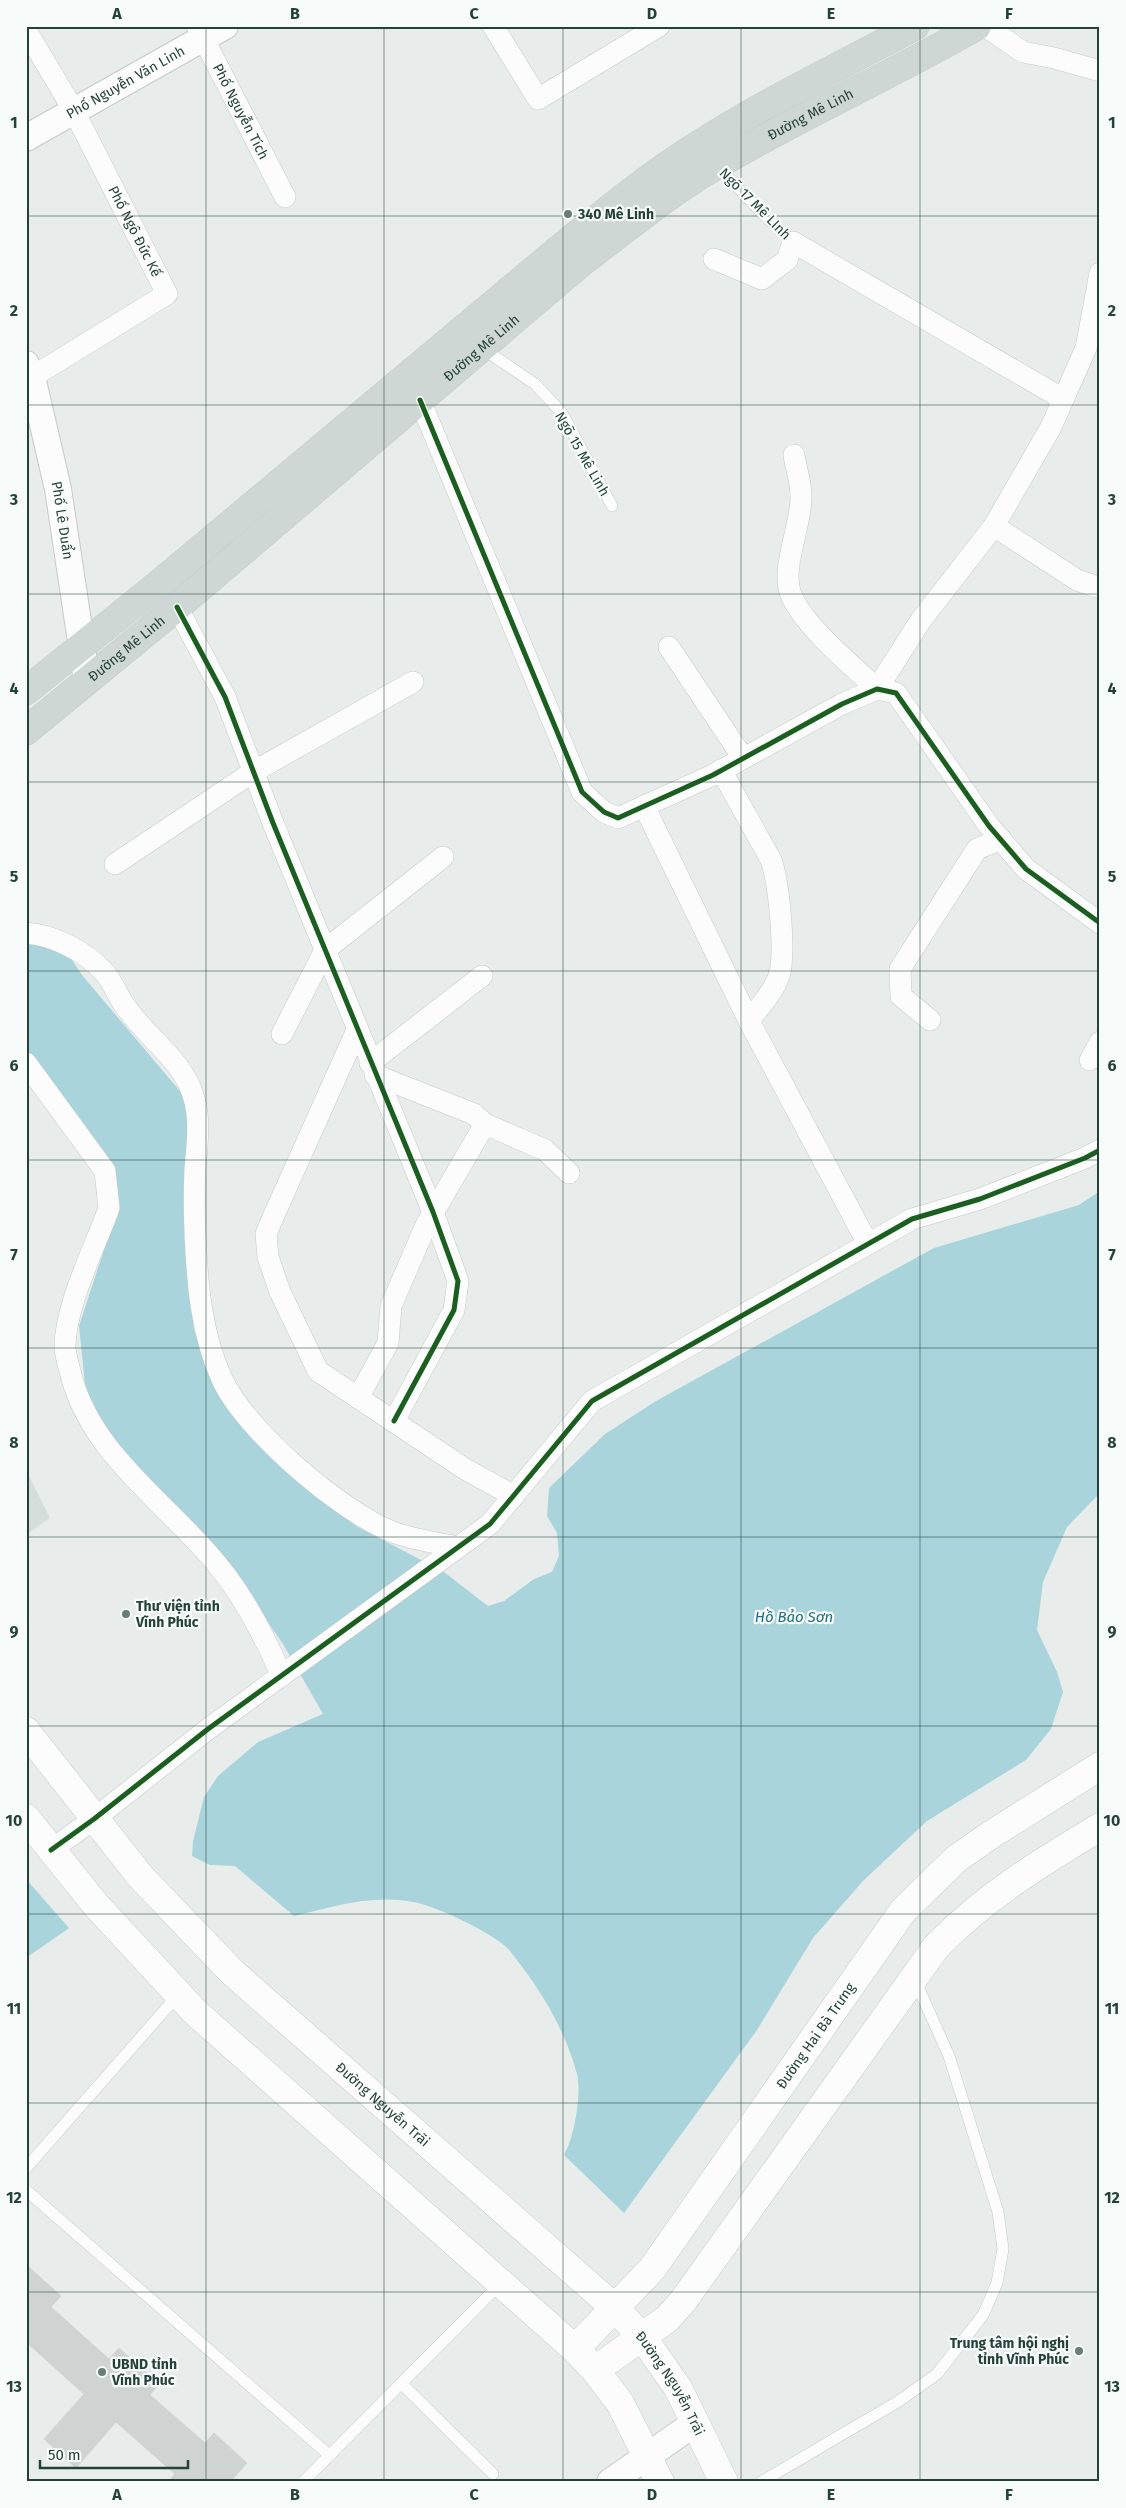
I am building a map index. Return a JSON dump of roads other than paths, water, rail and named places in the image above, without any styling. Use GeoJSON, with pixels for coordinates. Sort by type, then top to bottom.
{"type":"FeatureCollection","features":[{"type":"Feature","properties":{"kind":"main road","name":"Đường Mê Linh"},"geometry":{"type":"LineString","coordinates":[[26,691],[83,646],[570,240],[636,188],[689,151],[742,119],[915,26]]}},
{"type":"Feature","properties":{"kind":"main road","name":"Đường Mê Linh"},"geometry":{"type":"LineString","coordinates":[[26,731],[177,607],[480,347],[582,262],[650,210],[716,165],[977,26]]}},
{"type":"Feature","properties":{"kind":"main road","name":"Đường Nguyễn Trãi"},"geometry":{"type":"LineString","coordinates":[[26,1731],[94,1820],[140,1876],[232,1972],[616,2309],[642,2337],[678,2388],[724,2482]]}},
{"type":"Feature","properties":{"kind":"main road","name":"Đường Hai Bà Trưng"},"geometry":{"type":"LineString","coordinates":[[575,2349],[616,2309],[652,2269],[903,1911],[956,1859],[1100,1766]]}},
{"type":"Feature","properties":{"kind":"main road"},"geometry":{"type":"LineString","coordinates":[[26,1818],[121,1934],[195,2012],[575,2349],[595,2370],[620,2403],[660,2482]]}},
{"type":"Feature","properties":{"kind":"main road"},"geometry":{"type":"LineString","coordinates":[[595,2370],[667,2318],[692,2290],[936,1947],[961,1921],[1017,1877],[1100,1827]]}},
{"type":"Feature","properties":{"kind":"street"},"geometry":{"type":"LineString","coordinates":[[493,26],[538,99],[657,27]]}},
{"type":"Feature","properties":{"kind":"street"},"geometry":{"type":"LineString","coordinates":[[985,26],[1023,52],[1054,58],[1100,71]]}},
{"type":"Feature","properties":{"kind":"street","name":"Phố Ngô Đức Kế"},"geometry":{"type":"LineString","coordinates":[[26,30],[74,111],[167,294],[28,372]]}},
{"type":"Feature","properties":{"kind":"street","name":"Phố Nguyễn Văn Linh"},"geometry":{"type":"LineString","coordinates":[[26,138],[209,30]]}},
{"type":"Feature","properties":{"kind":"street","name":"Phố Nguyễn Tích"},"geometry":{"type":"LineString","coordinates":[[209,30],[286,197]]}},
{"type":"Feature","properties":{"kind":"street"},"geometry":{"type":"LineString","coordinates":[[714,259],[762,279],[787,260],[793,242],[1063,398]]}},
{"type":"Feature","properties":{"kind":"street"},"geometry":{"type":"LineString","coordinates":[[420,400],[582,792],[604,812],[618,818],[721,770],[842,704],[877,689],[921,620],[994,526],[1051,426],[1086,348],[1100,273]]}},
{"type":"Feature","properties":{"kind":"street","name":"Phố Lê Duẩn"},"geometry":{"type":"LineString","coordinates":[[28,372],[58,488],[87,681]]}},
{"type":"Feature","properties":{"kind":"street"},"geometry":{"type":"LineString","coordinates":[[794,455],[801,495],[800,516],[788,580],[792,597],[813,626],[877,689],[896,693],[1000,839],[1026,869],[1100,923]]}},
{"type":"Feature","properties":{"kind":"street"},"geometry":{"type":"LineString","coordinates":[[994,526],[1077,580],[1100,588]]}},
{"type":"Feature","properties":{"kind":"street"},"geometry":{"type":"LineString","coordinates":[[177,607],[225,697],[253,772],[357,1030],[433,1212],[458,1281],[454,1310],[394,1421]]}},
{"type":"Feature","properties":{"kind":"street"},"geometry":{"type":"LineString","coordinates":[[669,647],[743,758]]}},
{"type":"Feature","properties":{"kind":"street"},"geometry":{"type":"LineString","coordinates":[[115,864],[253,772],[412,682]]}},
{"type":"Feature","properties":{"kind":"street"},"geometry":{"type":"LineString","coordinates":[[721,770],[771,860],[777,881],[782,955],[779,974],[772,989],[749,1021]]}},
{"type":"Feature","properties":{"kind":"street"},"geometry":{"type":"LineString","coordinates":[[644,806],[749,1021],[868,1244]]}},
{"type":"Feature","properties":{"kind":"street"},"geometry":{"type":"LineString","coordinates":[[930,1020],[901,996],[900,969],[977,849],[1000,839]]}},
{"type":"Feature","properties":{"kind":"street"},"geometry":{"type":"LineString","coordinates":[[282,1034],[325,950],[443,857]]}},
{"type":"Feature","properties":{"kind":"street"},"geometry":{"type":"LineString","coordinates":[[26,933],[36,934],[63,944],[91,960],[103,970],[137,1022],[176,1064],[187,1081],[193,1096],[197,1116],[198,1134],[194,1207],[201,1302],[215,1360],[233,1398],[278,1450],[335,1496],[394,1532],[453,1551]]}},
{"type":"Feature","properties":{"kind":"street"},"geometry":{"type":"LineString","coordinates":[[373,1069],[482,976]]}},
{"type":"Feature","properties":{"kind":"street"},"geometry":{"type":"LineString","coordinates":[[357,1030],[274,1216],[266,1240],[268,1257],[280,1292],[318,1370],[465,1469],[514,1496]]}},
{"type":"Feature","properties":{"kind":"street"},"geometry":{"type":"LineString","coordinates":[[26,1063],[105,1171],[109,1193],[109,1208],[72,1306],[67,1328],[65,1350],[72,1380],[85,1415],[101,1440],[226,1575],[254,1616],[285,1674]]}},
{"type":"Feature","properties":{"kind":"street"},"geometry":{"type":"LineString","coordinates":[[373,1069],[474,1114],[485,1124],[546,1150],[569,1173]]}},
{"type":"Feature","properties":{"kind":"street"},"geometry":{"type":"LineString","coordinates":[[358,1398],[388,1343],[392,1306],[433,1212],[485,1124]]}},
{"type":"Feature","properties":{"kind":"street"},"geometry":{"type":"LineString","coordinates":[[51,1850],[94,1820],[208,1729],[490,1524],[592,1401],[912,1219],[980,1199],[1085,1158],[1100,1150]]}},
{"type":"Feature","properties":{"kind":"street"},"geometry":{"type":"LineString","coordinates":[[610,2482],[695,2423]]}},
{"type":"Feature","properties":{"kind":"lane","name":"Ngõ 17 Mê LInh"},"geometry":{"type":"LineString","coordinates":[[716,165],[793,242]]}},
{"type":"Feature","properties":{"kind":"lane","name":"Ngõ 15 Mê Linh"},"geometry":{"type":"LineString","coordinates":[[480,347],[535,384],[562,413],[612,506]]}},
{"type":"Feature","properties":{"kind":"lane"},"geometry":{"type":"LineString","coordinates":[[761,2482],[899,2401],[938,2374],[983,2315],[997,2283],[1003,2248],[998,2212],[949,2056],[914,1978]]}},
{"type":"Feature","properties":{"kind":"lane"},"geometry":{"type":"LineString","coordinates":[[26,2168],[178,1995]]}},
{"type":"Feature","properties":{"kind":"lane"},"geometry":{"type":"LineString","coordinates":[[26,2190],[329,2455]]}},
{"type":"Feature","properties":{"kind":"lane"},"geometry":{"type":"LineString","coordinates":[[303,2482],[500,2284]]}},
{"type":"Feature","properties":{"kind":"lane"},"geometry":{"type":"LineString","coordinates":[[402,2384],[493,2474]]}},
{"type":"Feature","properties":{"kind":"water","name":"Hồ Bảo Sơn"},"geometry":{"type":"Polygon","coordinates":[[[26,941],[68,954],[82,975],[184,1096],[191,1140],[184,1232],[194,1330],[210,1375],[279,1462],[356,1526],[444,1572],[488,1606],[504,1601],[534,1579],[552,1572],[559,1556],[557,1533],[547,1516],[549,1488],[605,1434],[656,1401],[934,1248],[1079,1205],[1100,1191],[1100,1493],[1067,1527],[1043,1582],[1037,1630],[1057,1672],[1063,1692],[1051,1729],[1026,1760],[927,1821],[863,1881],[813,1938],[757,2030],[624,2213],[564,2155],[571,2138],[578,2104],[577,2074],[561,2030],[546,2002],[511,1952],[498,1940],[434,1908],[398,1900],[353,1903],[294,1916],[235,1866],[210,1865],[192,1856],[193,1841],[204,1797],[218,1776],[258,1742],[323,1714],[283,1644],[237,1578],[100,1426],[86,1394],[79,1326],[115,1216],[116,1177],[103,1150],[49,1085],[29,1056],[26,1046],[26,941]]]}},
{"type":"Feature","properties":{"kind":"water"},"geometry":{"type":"Polygon","coordinates":[[[26,1879],[69,1928],[26,1958],[26,1879]]]}},
{"type":"Feature","properties":{"kind":"place","name":"340 Mê Linh"},"geometry":{"type":"Point","coordinates":[568,214]}},
{"type":"Feature","properties":{"kind":"place","name":"Thư viện tỉnh Vĩnh Phúc"},"geometry":{"type":"Point","coordinates":[126,1614]}},
{"type":"Feature","properties":{"kind":"place","name":"Trung tâm hội nghị tỉnh Vĩnh Phúc"},"geometry":{"type":"Point","coordinates":[1079,2351]}},
{"type":"Feature","properties":{"kind":"place","name":"UBND tỉnh Vĩnh Phúc"},"geometry":{"type":"Point","coordinates":[102,2372]}}]}
